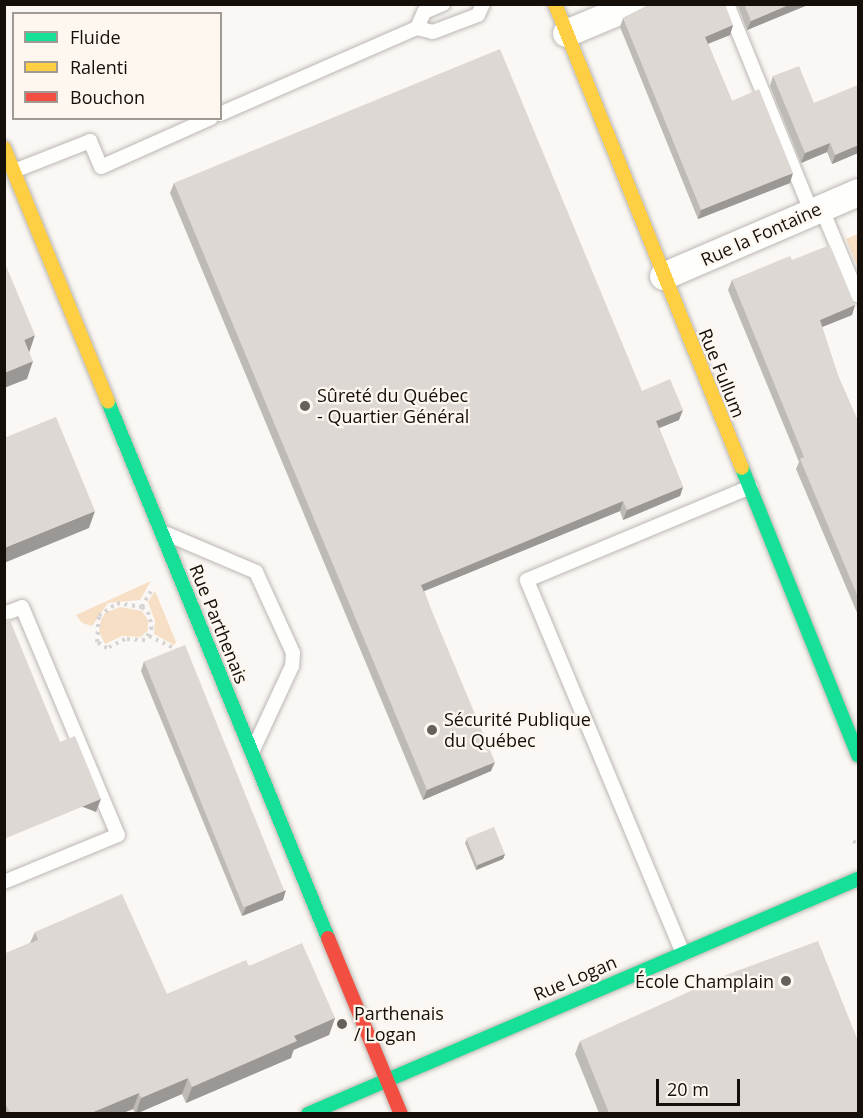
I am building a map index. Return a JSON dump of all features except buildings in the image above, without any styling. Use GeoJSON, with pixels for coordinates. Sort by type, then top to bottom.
{"type":"FeatureCollection","features":[{"type":"Feature","properties":{"kind":"street","name":"Rue Fullum"},"geometry":{"type":"LineString","coordinates":[[555,4],[858,755]]}},
{"type":"Feature","properties":{"kind":"street"},"geometry":{"type":"LineString","coordinates":[[566,33],[635,4]]}},
{"type":"Feature","properties":{"kind":"street","name":"Rue Parthenais"},"geometry":{"type":"LineString","coordinates":[[4,148],[401,1113]]}},
{"type":"Feature","properties":{"kind":"street","name":"Rue la Fontaine"},"geometry":{"type":"LineString","coordinates":[[663,276],[858,192]]}},
{"type":"Feature","properties":{"kind":"street","name":"Rue Logan"},"geometry":{"type":"LineString","coordinates":[[308,1113],[682,951],[858,879]]}},
{"type":"Feature","properties":{"kind":"lane"},"geometry":{"type":"LineString","coordinates":[[417,28],[424,12],[442,4]]}},
{"type":"Feature","properties":{"kind":"lane"},"geometry":{"type":"LineString","coordinates":[[222,113],[417,28],[433,32],[478,15],[483,4]]}},
{"type":"Feature","properties":{"kind":"lane"},"geometry":{"type":"LineString","coordinates":[[727,4],[816,209],[858,296]]}},
{"type":"Feature","properties":{"kind":"lane"},"geometry":{"type":"LineString","coordinates":[[14,171],[90,141],[101,167],[207,120]]}},
{"type":"Feature","properties":{"kind":"lane"},"geometry":{"type":"LineString","coordinates":[[682,951],[527,580],[750,488]]}},
{"type":"Feature","properties":{"kind":"lane"},"geometry":{"type":"LineString","coordinates":[[162,532],[256,572],[293,654],[292,666],[252,752]]}},
{"type":"Feature","properties":{"kind":"lane"},"geometry":{"type":"LineString","coordinates":[[4,614],[22,607],[118,835],[4,882]]}},
{"type":"Feature","properties":{"kind":"path"},"geometry":{"type":"LineString","coordinates":[[142,607],[156,583]]}},
{"type":"Feature","properties":{"kind":"path"},"geometry":{"type":"LineString","coordinates":[[117,603],[142,607],[152,621],[149,636],[138,642],[125,639],[107,648],[97,642],[96,624],[104,610],[117,603]]}},
{"type":"Feature","properties":{"kind":"path"},"geometry":{"type":"LineString","coordinates":[[149,636],[185,654]]}},
{"type":"Feature","properties":{"kind":"shaded area"},"geometry":{"type":"Polygon","coordinates":[[[858,234],[858,268],[846,239],[858,234]]]}},
{"type":"Feature","properties":{"kind":"shaded area"},"geometry":{"type":"Polygon","coordinates":[[[151,581],[140,600],[108,603],[92,626],[82,623],[76,615],[151,581]]]}},
{"type":"Feature","properties":{"kind":"shaded area"},"geometry":{"type":"Polygon","coordinates":[[[155,591],[176,642],[174,645],[154,634],[155,621],[148,602],[155,591]]]}},
{"type":"Feature","properties":{"kind":"shaded area"},"geometry":{"type":"Polygon","coordinates":[[[120,607],[142,611],[148,620],[148,630],[141,637],[122,636],[105,644],[99,632],[101,620],[105,613],[120,607]]]}},
{"type":"Feature","properties":{"kind":"traffic: fast"},"geometry":{"type":"LineString","coordinates":[[108,402],[328,938]]}},
{"type":"Feature","properties":{"kind":"traffic: fast"},"geometry":{"type":"LineString","coordinates":[[742,468],[858,755]]}},
{"type":"Feature","properties":{"kind":"traffic: fast"},"geometry":{"type":"LineString","coordinates":[[308,1114],[858,879]]}},
{"type":"Feature","properties":{"kind":"traffic: slow"},"geometry":{"type":"LineString","coordinates":[[555,4],[742,468]]}},
{"type":"Feature","properties":{"kind":"traffic: slow"},"geometry":{"type":"LineString","coordinates":[[4,148],[108,402]]}},
{"type":"Feature","properties":{"kind":"traffic: jam"},"geometry":{"type":"LineString","coordinates":[[328,938],[401,1114]]}},
{"type":"Feature","properties":{"kind":"place","name":"Sûreté du Québec - Quartier Général"},"geometry":{"type":"Point","coordinates":[305,406]}},
{"type":"Feature","properties":{"kind":"place","name":"Sécurité Publique du Québec"},"geometry":{"type":"Point","coordinates":[432,730]}},
{"type":"Feature","properties":{"kind":"place","name":"École Champlain"},"geometry":{"type":"Point","coordinates":[786,981]}},
{"type":"Feature","properties":{"kind":"place","name":"Parthenais / Logan"},"geometry":{"type":"Point","coordinates":[342,1024]}}]}
